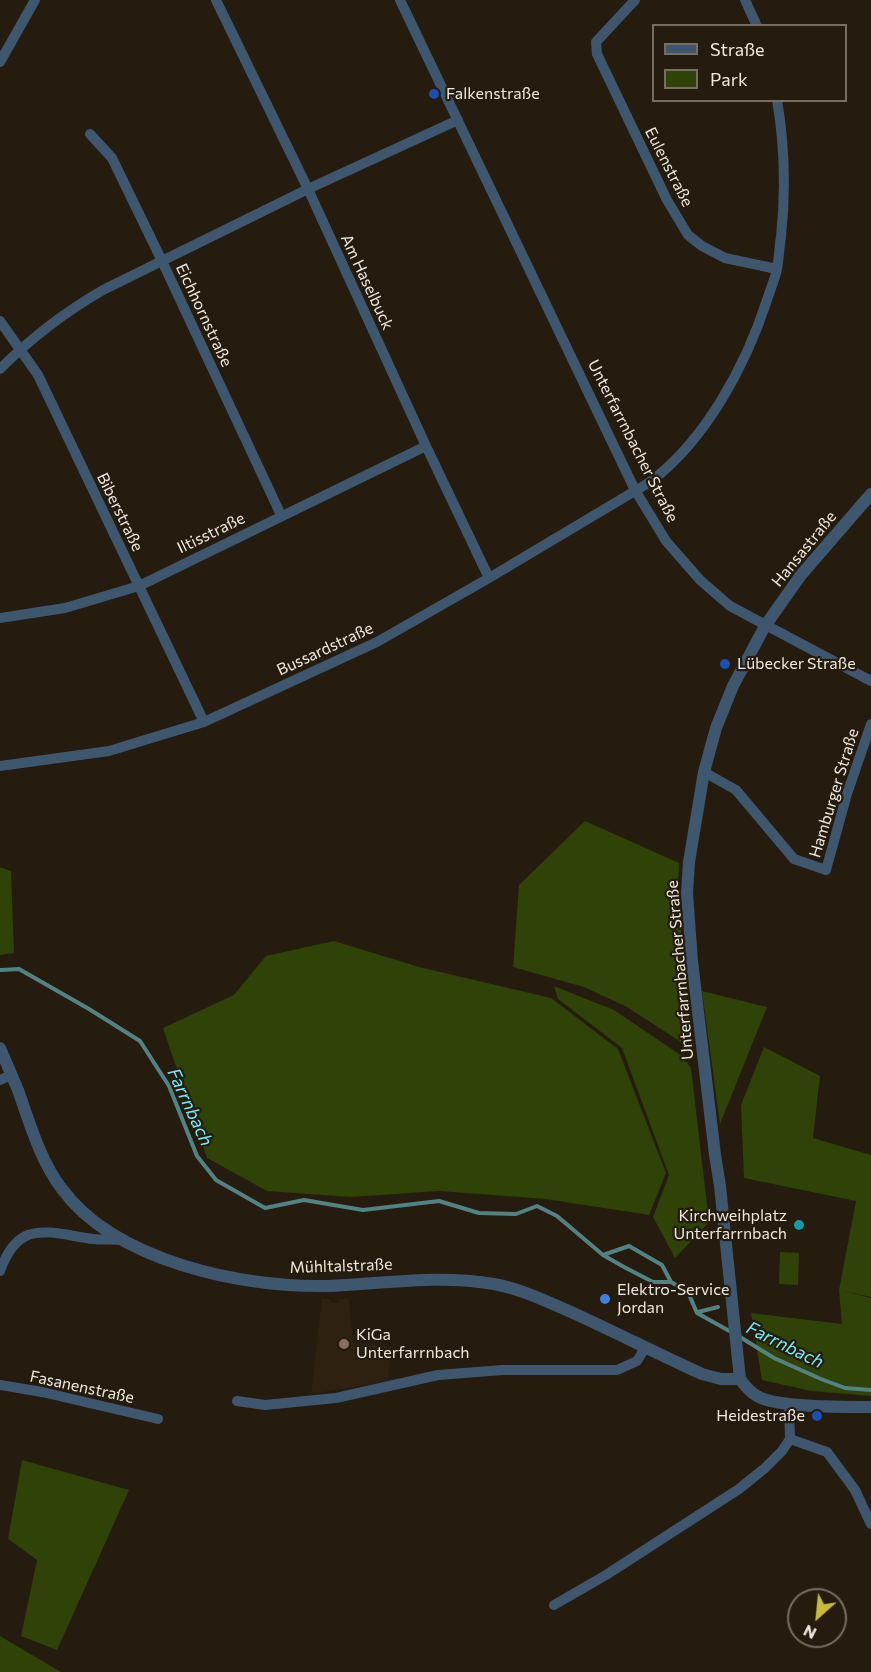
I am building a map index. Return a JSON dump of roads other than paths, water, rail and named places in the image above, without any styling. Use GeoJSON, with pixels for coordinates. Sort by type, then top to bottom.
{"type":"FeatureCollection","features":[{"type":"Feature","properties":{"kind":"street"},"geometry":{"type":"LineString","coordinates":[[0,62],[35,0]]}},
{"type":"Feature","properties":{"kind":"street","name":"Am Haselbuck"},"geometry":{"type":"LineString","coordinates":[[216,0],[308,189],[489,578]]}},
{"type":"Feature","properties":{"kind":"street","name":"Unterfarrnbacher Straße"},"geometry":{"type":"LineString","coordinates":[[400,0],[635,490],[666,542],[700,580],[730,606],[765,626],[733,686],[716,728],[704,772],[689,862],[687,893],[740,1379]]}},
{"type":"Feature","properties":{"kind":"street","name":"Eulenstraße"},"geometry":{"type":"LineString","coordinates":[[635,0],[596,42],[597,54],[667,200],[688,235],[702,246],[725,258],[777,269]]}},
{"type":"Feature","properties":{"kind":"street"},"geometry":{"type":"LineString","coordinates":[[745,0],[756,24]]}},
{"type":"Feature","properties":{"kind":"street","name":"Bussardstraße"},"geometry":{"type":"LineString","coordinates":[[0,766],[109,750],[204,722],[377,642],[489,578],[667,469],[689,446],[715,410],[742,362],[756,333],[777,269],[785,203],[783,139],[777,102]]}},
{"type":"Feature","properties":{"kind":"street"},"geometry":{"type":"LineString","coordinates":[[0,369],[20,348],[77,305],[127,277],[308,189],[458,120]]}},
{"type":"Feature","properties":{"kind":"street","name":"Eichhornstraße"},"geometry":{"type":"LineString","coordinates":[[90,134],[112,158],[281,515]]}},
{"type":"Feature","properties":{"kind":"street","name":"Biberstraße"},"geometry":{"type":"LineString","coordinates":[[0,321],[38,375],[204,722]]}},
{"type":"Feature","properties":{"kind":"street","name":"Iltisstraße"},"geometry":{"type":"LineString","coordinates":[[0,618],[64,608],[139,586],[426,446]]}},
{"type":"Feature","properties":{"kind":"street","name":"Hansastraße"},"geometry":{"type":"LineString","coordinates":[[765,626],[801,575],[871,494]]}},
{"type":"Feature","properties":{"kind":"street"},"geometry":{"type":"LineString","coordinates":[[765,626],[871,681]]}},
{"type":"Feature","properties":{"kind":"street","name":"Hamburger Straße"},"geometry":{"type":"LineString","coordinates":[[704,772],[736,790],[794,859],[826,870],[847,794],[871,724]]}},
{"type":"Feature","properties":{"kind":"street","name":"Mühltalstraße"},"geometry":{"type":"LineString","coordinates":[[0,1048],[6,1078],[45,1161],[58,1183],[86,1214],[121,1240],[147,1253],[223,1276],[303,1286],[436,1278],[496,1284],[532,1295],[702,1374],[721,1379],[740,1379]]}},
{"type":"Feature","properties":{"kind":"street"},"geometry":{"type":"LineString","coordinates":[[0,1271],[10,1250],[28,1235],[47,1233],[121,1240]]}},
{"type":"Feature","properties":{"kind":"street"},"geometry":{"type":"LineString","coordinates":[[237,1401],[265,1405],[336,1398],[449,1374],[503,1370],[617,1370],[637,1361],[645,1348]]}},
{"type":"Feature","properties":{"kind":"street"},"geometry":{"type":"LineString","coordinates":[[740,1379],[759,1398],[789,1404],[871,1407]]}},
{"type":"Feature","properties":{"kind":"street","name":"Fasanenstraße"},"geometry":{"type":"LineString","coordinates":[[0,1385],[42,1392],[158,1419]]}},
{"type":"Feature","properties":{"kind":"street"},"geometry":{"type":"LineString","coordinates":[[554,1605],[606,1575],[739,1489],[765,1468],[790,1439],[789,1404]]}},
{"type":"Feature","properties":{"kind":"street"},"geometry":{"type":"LineString","coordinates":[[790,1439],[826,1452],[855,1490],[871,1524]]}},
{"type":"Feature","properties":{"kind":"waterway","name":"Farrnbach"},"geometry":{"type":"LineString","coordinates":[[0,970],[19,969],[140,1041],[169,1086],[197,1156],[216,1180],[265,1208],[304,1200],[363,1210],[439,1201],[479,1213],[516,1214],[537,1206],[557,1216],[603,1255],[624,1267],[653,1282],[671,1282],[688,1292],[697,1313],[733,1333]]}},
{"type":"Feature","properties":{"kind":"waterway","name":"Farrnbach"},"geometry":{"type":"LineString","coordinates":[[603,1255],[629,1246],[662,1265],[671,1282]]}},
{"type":"Feature","properties":{"kind":"waterway"},"geometry":{"type":"LineString","coordinates":[[698,1312],[718,1307]]}},
{"type":"Feature","properties":{"kind":"waterway","name":"Farrnbach"},"geometry":{"type":"LineString","coordinates":[[740,1337],[774,1358],[821,1379],[845,1388],[871,1390]]}},
{"type":"Feature","properties":{"kind":"place","name":"Falkenstraße"},"geometry":{"type":"Point","coordinates":[434,94]}},
{"type":"Feature","properties":{"kind":"place","name":"Lübecker Straße"},"geometry":{"type":"Point","coordinates":[725,664]}},
{"type":"Feature","properties":{"kind":"place","name":"Kirchweihplatz Unterfarrnbach"},"geometry":{"type":"Point","coordinates":[799,1225]}},
{"type":"Feature","properties":{"kind":"place","name":"Elektro-Service Jordan"},"geometry":{"type":"Point","coordinates":[605,1299]}},
{"type":"Feature","properties":{"kind":"place","name":"KiGa Unterfarrnbach"},"geometry":{"type":"Point","coordinates":[344,1344]}},
{"type":"Feature","properties":{"kind":"place","name":"Heidestraße"},"geometry":{"type":"Point","coordinates":[817,1416]}}]}
